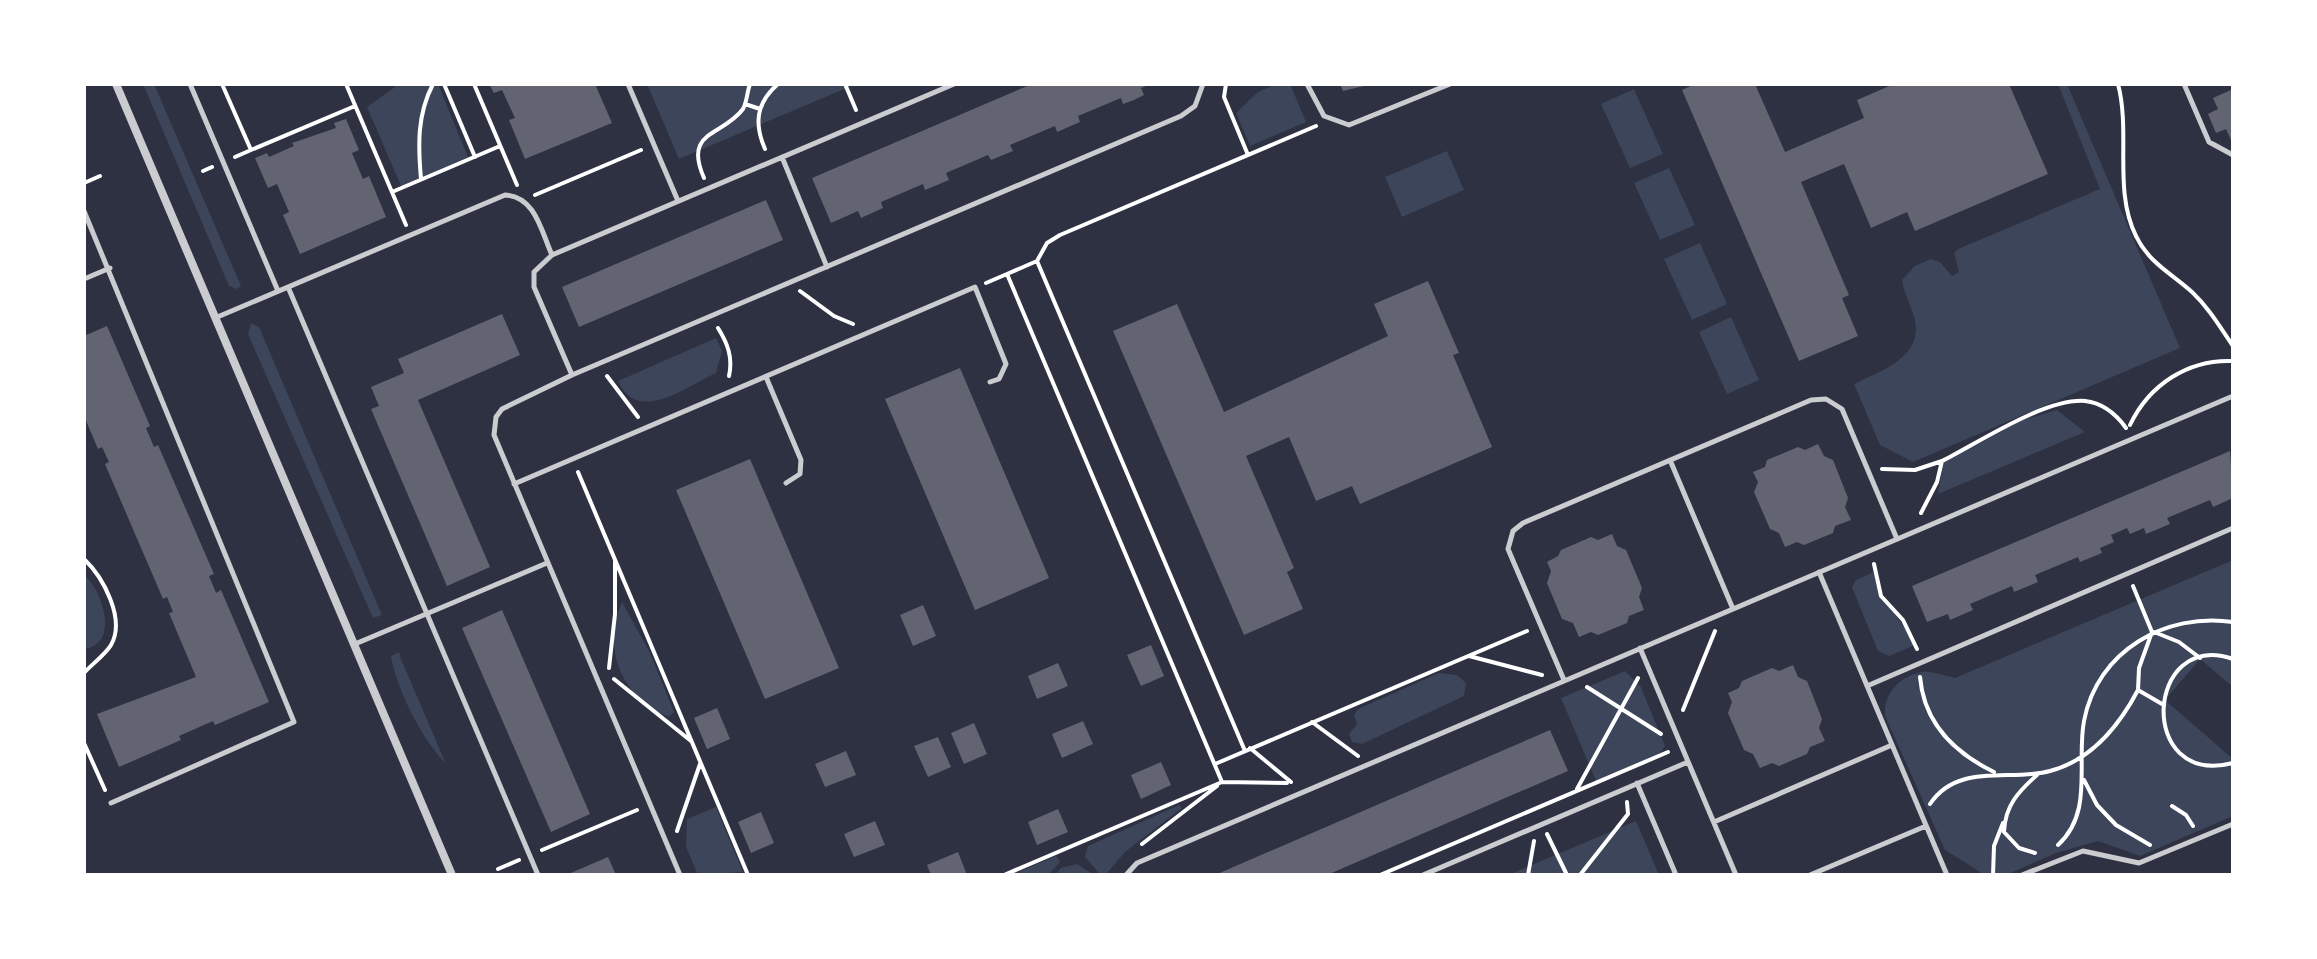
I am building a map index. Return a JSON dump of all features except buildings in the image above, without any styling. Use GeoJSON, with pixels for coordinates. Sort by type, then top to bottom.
{"type":"FeatureCollection","features":[{"type":"Feature","properties":{"kind":"street"},"geometry":{"type":"LineString","coordinates":[[116,84],[452,875]]}},
{"type":"Feature","properties":{"kind":"lane"},"geometry":{"type":"LineString","coordinates":[[190,84],[278,291]]}},
{"type":"Feature","properties":{"kind":"lane"},"geometry":{"type":"LineString","coordinates":[[628,84],[678,201]]}},
{"type":"Feature","properties":{"kind":"lane"},"geometry":{"type":"LineString","coordinates":[[572,375],[533,279],[537,267],[552,255],[954,84]]}},
{"type":"Feature","properties":{"kind":"lane"},"geometry":{"type":"LineString","coordinates":[[680,875],[494,435],[496,417],[512,402],[572,375],[1181,116],[1195,106],[1203,84]]}},
{"type":"Feature","properties":{"kind":"lane"},"geometry":{"type":"LineString","coordinates":[[1307,84],[1317,108],[1330,120],[1349,125],[1450,84]]}},
{"type":"Feature","properties":{"kind":"lane"},"geometry":{"type":"LineString","coordinates":[[2184,84],[2209,142],[2233,155]]}},
{"type":"Feature","properties":{"kind":"lane"},"geometry":{"type":"LineString","coordinates":[[782,157],[827,267]]}},
{"type":"Feature","properties":{"kind":"lane"},"geometry":{"type":"LineString","coordinates":[[214,318],[505,195],[523,199],[552,255]]}},
{"type":"Feature","properties":{"kind":"lane"},"geometry":{"type":"LineString","coordinates":[[84,211],[294,722],[111,803]]}},
{"type":"Feature","properties":{"kind":"lane"},"geometry":{"type":"LineString","coordinates":[[84,279],[110,268]]}},
{"type":"Feature","properties":{"kind":"lane"},"geometry":{"type":"LineString","coordinates":[[288,287],[538,875]]}},
{"type":"Feature","properties":{"kind":"lane"},"geometry":{"type":"LineString","coordinates":[[514,484],[975,287],[1006,364],[999,379],[990,382]]}},
{"type":"Feature","properties":{"kind":"lane"},"geometry":{"type":"LineString","coordinates":[[766,377],[801,460],[800,474],[786,483]]}},
{"type":"Feature","properties":{"kind":"lane"},"geometry":{"type":"LineString","coordinates":[[1126,875],[1137,863],[2233,396]]}},
{"type":"Feature","properties":{"kind":"lane"},"geometry":{"type":"LineString","coordinates":[[1564,680],[1508,549],[1513,531],[1523,523],[1811,400],[1826,399],[1842,409],[1897,539]]}},
{"type":"Feature","properties":{"kind":"lane"},"geometry":{"type":"LineString","coordinates":[[1670,460],[1733,609]]}},
{"type":"Feature","properties":{"kind":"lane"},"geometry":{"type":"LineString","coordinates":[[1867,686],[2233,528]]}},
{"type":"Feature","properties":{"kind":"lane"},"geometry":{"type":"LineString","coordinates":[[355,644],[547,563]]}},
{"type":"Feature","properties":{"kind":"lane"},"geometry":{"type":"LineString","coordinates":[[1819,572],[1947,875]]}},
{"type":"Feature","properties":{"kind":"lane"},"geometry":{"type":"LineString","coordinates":[[1640,648],[1736,875]]}},
{"type":"Feature","properties":{"kind":"lane"},"geometry":{"type":"LineString","coordinates":[[1714,822],[1892,745]]}},
{"type":"Feature","properties":{"kind":"lane"},"geometry":{"type":"LineString","coordinates":[[1423,875],[1688,762]]}},
{"type":"Feature","properties":{"kind":"lane"},"geometry":{"type":"LineString","coordinates":[[1637,783],[1676,875]]}},
{"type":"Feature","properties":{"kind":"lane"},"geometry":{"type":"LineString","coordinates":[[2022,875],[2083,851],[2104,853],[2131,863],[2233,824]]}},
{"type":"Feature","properties":{"kind":"lane"},"geometry":{"type":"LineString","coordinates":[[1810,875],[1926,826]]}},
{"type":"Feature","properties":{"kind":"path"},"geometry":{"type":"LineString","coordinates":[[222,84],[251,150],[355,106]]}},
{"type":"Feature","properties":{"kind":"path"},"geometry":{"type":"LineString","coordinates":[[346,84],[410,235]]}},
{"type":"Feature","properties":{"kind":"path"},"geometry":{"type":"LineString","coordinates":[[421,179],[418,132],[433,84]]}},
{"type":"Feature","properties":{"kind":"path"},"geometry":{"type":"LineString","coordinates":[[444,84],[475,157]]}},
{"type":"Feature","properties":{"kind":"path"},"geometry":{"type":"LineString","coordinates":[[474,84],[523,199],[654,144]]}},
{"type":"Feature","properties":{"kind":"path"},"geometry":{"type":"LineString","coordinates":[[709,189],[697,161],[701,144],[745,104],[750,84]]}},
{"type":"Feature","properties":{"kind":"path"},"geometry":{"type":"LineString","coordinates":[[771,162],[757,129],[760,109],[778,84]]}},
{"type":"Feature","properties":{"kind":"path"},"geometry":{"type":"LineString","coordinates":[[845,84],[862,123]]}},
{"type":"Feature","properties":{"kind":"path"},"geometry":{"type":"LineString","coordinates":[[1226,84],[1224,97],[1248,155]]}},
{"type":"Feature","properties":{"kind":"path"},"geometry":{"type":"LineString","coordinates":[[2118,84],[2125,118],[2126,208],[2136,237],[2154,264],[2207,307],[2233,346]]}},
{"type":"Feature","properties":{"kind":"path"},"geometry":{"type":"LineString","coordinates":[[745,104],[760,109]]}},
{"type":"Feature","properties":{"kind":"path"},"geometry":{"type":"LineString","coordinates":[[975,287],[1037,261],[1053,239],[1330,120]]}},
{"type":"Feature","properties":{"kind":"path"},"geometry":{"type":"LineString","coordinates":[[392,192],[500,146]]}},
{"type":"Feature","properties":{"kind":"path"},"geometry":{"type":"LineString","coordinates":[[84,183],[100,176]]}},
{"type":"Feature","properties":{"kind":"path"},"geometry":{"type":"LineString","coordinates":[[1004,875],[1222,782],[1293,784],[1248,750],[1037,261]]}},
{"type":"Feature","properties":{"kind":"path"},"geometry":{"type":"LineString","coordinates":[[1007,274],[1222,782]]}},
{"type":"Feature","properties":{"kind":"path"},"geometry":{"type":"LineString","coordinates":[[790,282],[834,316],[870,331]]}},
{"type":"Feature","properties":{"kind":"path"},"geometry":{"type":"LineString","coordinates":[[710,317],[727,341],[731,358],[723,394]]}},
{"type":"Feature","properties":{"kind":"path"},"geometry":{"type":"LineString","coordinates":[[1865,463],[1894,471],[1915,470],[1942,461],[2062,405],[2085,401],[2105,407],[2128,430],[2143,403],[2160,385],[2192,366],[2233,361]]}},
{"type":"Feature","properties":{"kind":"path"},"geometry":{"type":"LineString","coordinates":[[600,363],[622,399],[648,426]]}},
{"type":"Feature","properties":{"kind":"path"},"geometry":{"type":"LineString","coordinates":[[572,459],[748,875]]}},
{"type":"Feature","properties":{"kind":"path"},"geometry":{"type":"LineString","coordinates":[[1897,539],[1931,497],[1942,461]]}},
{"type":"Feature","properties":{"kind":"path"},"geometry":{"type":"LineString","coordinates":[[84,559],[106,583],[115,630],[111,645],[84,673]]}},
{"type":"Feature","properties":{"kind":"path"},"geometry":{"type":"LineString","coordinates":[[608,674],[615,614],[614,559]]}},
{"type":"Feature","properties":{"kind":"path"},"geometry":{"type":"LineString","coordinates":[[1874,564],[1881,596],[1903,620],[1919,651],[1905,657]]}},
{"type":"Feature","properties":{"kind":"path"},"geometry":{"type":"LineString","coordinates":[[1922,817],[1944,790],[1968,779],[1996,773],[2038,774],[2081,757],[2116,726],[2138,690],[2139,668],[2152,632],[2128,573]]}},
{"type":"Feature","properties":{"kind":"path"},"geometry":{"type":"LineString","coordinates":[[2049,849],[2069,835],[2076,823],[2082,778],[2084,719],[2094,690],[2119,655],[2152,632],[2198,620],[2233,622]]}},
{"type":"Feature","properties":{"kind":"path"},"geometry":{"type":"LineString","coordinates":[[1215,764],[1540,625]]}},
{"type":"Feature","properties":{"kind":"path"},"geometry":{"type":"LineString","coordinates":[[1683,710],[1716,628],[1703,634]]}},
{"type":"Feature","properties":{"kind":"path"},"geometry":{"type":"LineString","coordinates":[[2152,632],[2179,642],[2200,658]]}},
{"type":"Feature","properties":{"kind":"path"},"geometry":{"type":"LineString","coordinates":[[1467,656],[1564,680]]}},
{"type":"Feature","properties":{"kind":"path"},"geometry":{"type":"LineString","coordinates":[[588,657],[693,743]]}},
{"type":"Feature","properties":{"kind":"path"},"geometry":{"type":"LineString","coordinates":[[2231,658],[2200,658],[2174,675],[2162,704],[2169,738],[2180,752],[2195,761],[2232,765]]}},
{"type":"Feature","properties":{"kind":"path"},"geometry":{"type":"LineString","coordinates":[[1919,663],[1925,702],[1942,734],[1969,760],[1996,773]]}},
{"type":"Feature","properties":{"kind":"path"},"geometry":{"type":"LineString","coordinates":[[1634,671],[1644,688]]}},
{"type":"Feature","properties":{"kind":"path"},"geometry":{"type":"LineString","coordinates":[[1576,791],[1639,676]]}},
{"type":"Feature","properties":{"kind":"path"},"geometry":{"type":"LineString","coordinates":[[1575,690],[1598,681]]}},
{"type":"Feature","properties":{"kind":"path"},"geometry":{"type":"LineString","coordinates":[[1585,686],[1665,736]]}},
{"type":"Feature","properties":{"kind":"path"},"geometry":{"type":"LineString","coordinates":[[2138,690],[2162,704]]}},
{"type":"Feature","properties":{"kind":"path"},"geometry":{"type":"LineString","coordinates":[[1677,697],[1689,725]]}},
{"type":"Feature","properties":{"kind":"path"},"geometry":{"type":"LineString","coordinates":[[1312,722],[1369,764]]}},
{"type":"Feature","properties":{"kind":"path"},"geometry":{"type":"LineString","coordinates":[[1380,875],[1671,751],[1660,724]]}},
{"type":"Feature","properties":{"kind":"path"},"geometry":{"type":"LineString","coordinates":[[84,743],[111,803]]}},
{"type":"Feature","properties":{"kind":"path"},"geometry":{"type":"LineString","coordinates":[[670,851],[701,762]]}},
{"type":"Feature","properties":{"kind":"path"},"geometry":{"type":"LineString","coordinates":[[1993,875],[1994,846],[2013,799],[2038,774]]}},
{"type":"Feature","properties":{"kind":"path"},"geometry":{"type":"LineString","coordinates":[[2082,778],[2097,805],[2116,825],[2140,836],[2158,855]]}},
{"type":"Feature","properties":{"kind":"path"},"geometry":{"type":"LineString","coordinates":[[1139,847],[1222,782]]}},
{"type":"Feature","properties":{"kind":"path"},"geometry":{"type":"LineString","coordinates":[[498,869],[650,804]]}},
{"type":"Feature","properties":{"kind":"path"},"geometry":{"type":"LineString","coordinates":[[2172,806],[2186,815],[2197,839]]}},
{"type":"Feature","properties":{"kind":"path"},"geometry":{"type":"LineString","coordinates":[[1535,809],[1539,825],[1567,875]]}},
{"type":"Feature","properties":{"kind":"path"},"geometry":{"type":"LineString","coordinates":[[1580,875],[1628,814]]}},
{"type":"Feature","properties":{"kind":"path"},"geometry":{"type":"LineString","coordinates":[[2004,820],[2004,832],[2012,842],[2026,851],[2041,851]]}},
{"type":"Feature","properties":{"kind":"path"},"geometry":{"type":"LineString","coordinates":[[1528,875],[1539,825]]}},
{"type":"Feature","properties":{"kind":"shaded area"},"geometry":{"type":"Polygon","coordinates":[[[143,84],[154,84],[241,286],[237,289],[229,286],[143,84]]]}},
{"type":"Feature","properties":{"kind":"shaded area"},"geometry":{"type":"Polygon","coordinates":[[[399,84],[438,84],[468,157],[401,186],[367,107],[399,84]]]}},
{"type":"Feature","properties":{"kind":"shaded area"},"geometry":{"type":"Polygon","coordinates":[[[647,84],[856,84],[679,159],[647,84]]]}},
{"type":"Feature","properties":{"kind":"shaded area"},"geometry":{"type":"Polygon","coordinates":[[[1277,84],[1290,84],[1306,122],[1250,146],[1236,113],[1258,92],[1277,84]]]}},
{"type":"Feature","properties":{"kind":"shaded area"},"geometry":{"type":"Polygon","coordinates":[[[2058,84],[2067,84],[2180,348],[1913,462],[1880,445],[1854,384],[1892,365],[1914,341],[1916,325],[1902,280],[1915,266],[1931,259],[1940,262],[1952,276],[1959,272],[1954,253],[1958,249],[2100,189],[2058,84]]]}},
{"type":"Feature","properties":{"kind":"shaded area"},"geometry":{"type":"Polygon","coordinates":[[[1634,89],[1663,154],[1630,168],[1601,104],[1634,89]]]}},
{"type":"Feature","properties":{"kind":"shaded area"},"geometry":{"type":"Polygon","coordinates":[[[1447,151],[1464,190],[1402,217],[1385,177],[1447,151]]]}},
{"type":"Feature","properties":{"kind":"shaded area"},"geometry":{"type":"Polygon","coordinates":[[[1669,168],[1695,225],[1660,240],[1634,183],[1669,168]]]}},
{"type":"Feature","properties":{"kind":"shaded area"},"geometry":{"type":"Polygon","coordinates":[[[1700,243],[1727,304],[1692,320],[1664,259],[1700,243]]]}},
{"type":"Feature","properties":{"kind":"shaded area"},"geometry":{"type":"Polygon","coordinates":[[[1731,317],[1759,380],[1727,394],[1699,332],[1731,317]]]}},
{"type":"Feature","properties":{"kind":"shaded area"},"geometry":{"type":"Polygon","coordinates":[[[251,323],[259,327],[382,615],[373,618],[248,334],[251,323]]]}},
{"type":"Feature","properties":{"kind":"shaded area"},"geometry":{"type":"Polygon","coordinates":[[[716,338],[722,351],[716,373],[677,393],[663,399],[637,400],[626,394],[618,381],[716,338]]]}},
{"type":"Feature","properties":{"kind":"shaded area"},"geometry":{"type":"Polygon","coordinates":[[[2057,410],[2085,432],[1938,494],[1944,460],[2001,426],[2057,410]]]}},
{"type":"Feature","properties":{"kind":"shaded area"},"geometry":{"type":"Polygon","coordinates":[[[2233,560],[2233,687],[2200,659],[2165,700],[2233,759],[2233,816],[2140,856],[2098,841],[2056,853],[2006,875],[1985,875],[1945,850],[1885,716],[1890,693],[1900,681],[1923,672],[1955,678],[2233,560]]]}},
{"type":"Feature","properties":{"kind":"shaded area"},"geometry":{"type":"Polygon","coordinates":[[[1874,572],[1880,591],[1915,645],[1889,656],[1878,651],[1852,587],[1856,580],[1874,572]]]}},
{"type":"Feature","properties":{"kind":"shaded area"},"geometry":{"type":"Polygon","coordinates":[[[84,575],[102,604],[105,628],[102,638],[95,645],[84,649],[84,575]]]}},
{"type":"Feature","properties":{"kind":"shaded area"},"geometry":{"type":"Polygon","coordinates":[[[622,602],[650,653],[674,712],[669,717],[639,698],[620,670],[614,637],[622,602]]]}},
{"type":"Feature","properties":{"kind":"shaded area"},"geometry":{"type":"Polygon","coordinates":[[[399,652],[446,764],[428,742],[405,699],[391,656],[399,652]]]}},
{"type":"Feature","properties":{"kind":"shaded area"},"geometry":{"type":"Polygon","coordinates":[[[1625,671],[1641,687],[1665,746],[1659,754],[1596,781],[1561,698],[1625,671]]]}},
{"type":"Feature","properties":{"kind":"shaded area"},"geometry":{"type":"Polygon","coordinates":[[[1439,673],[1457,675],[1466,683],[1464,696],[1362,744],[1352,742],[1349,734],[1357,724],[1354,715],[1358,709],[1439,673]]]}},
{"type":"Feature","properties":{"kind":"shaded area"},"geometry":{"type":"Polygon","coordinates":[[[1179,805],[1182,808],[1125,852],[1107,873],[1099,873],[1085,857],[1088,846],[1179,805]]]}},
{"type":"Feature","properties":{"kind":"shaded area"},"geometry":{"type":"Polygon","coordinates":[[[716,807],[743,872],[698,875],[686,847],[687,819],[716,807]]]}},
{"type":"Feature","properties":{"kind":"shaded area"},"geometry":{"type":"Polygon","coordinates":[[[1636,821],[1659,875],[1508,875],[1636,821]]]}},
{"type":"Feature","properties":{"kind":"shaded area"},"geometry":{"type":"Polygon","coordinates":[[[1056,856],[1060,862],[1048,875],[1011,875],[1056,856]]]}},
{"type":"Feature","properties":{"kind":"shaded area"},"geometry":{"type":"Polygon","coordinates":[[[1077,864],[1094,875],[1055,875],[1061,868],[1077,864]]]}}]}
